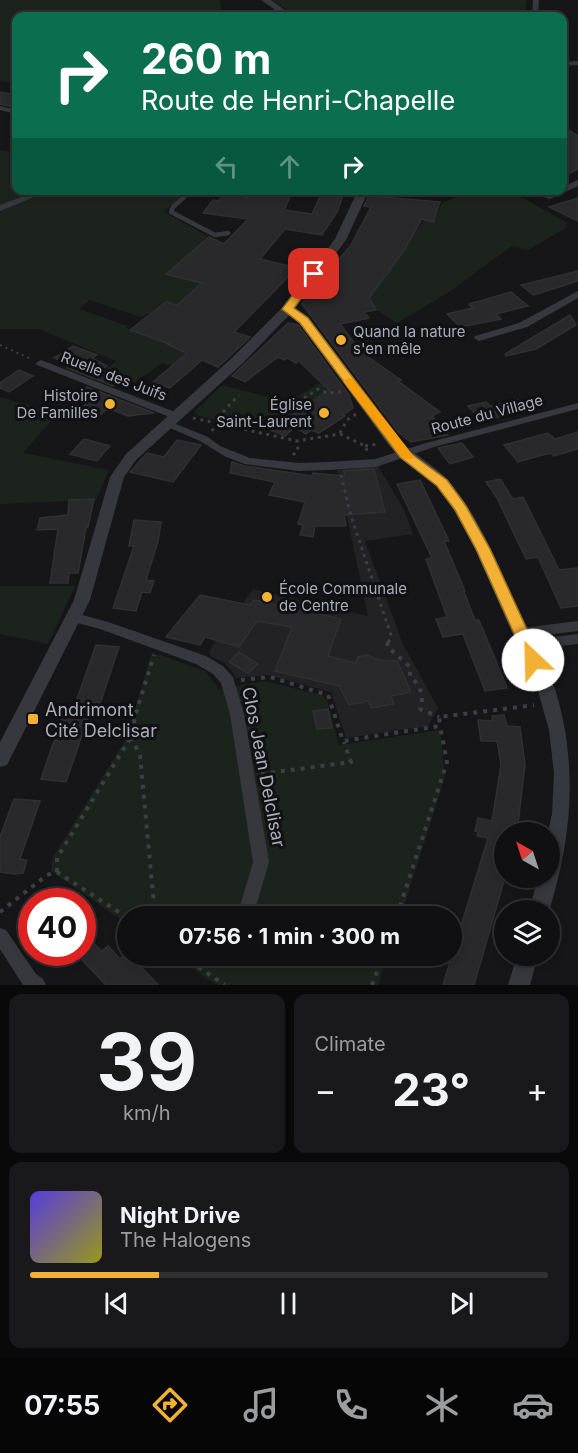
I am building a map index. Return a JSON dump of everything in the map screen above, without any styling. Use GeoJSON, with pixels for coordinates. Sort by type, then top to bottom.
{"type":"FeatureCollection","features":[{"type":"Feature","properties":{"kind":"street"},"geometry":{"type":"LineString","coordinates":[[265,0],[283,12]]}},
{"type":"Feature","properties":{"kind":"street"},"geometry":{"type":"LineString","coordinates":[[0,208],[35,195]]}},
{"type":"Feature","properties":{"kind":"street"},"geometry":{"type":"LineString","coordinates":[[0,760],[75,618],[117,477],[131,457],[238,360],[288,309],[340,240],[362,195]]}},
{"type":"Feature","properties":{"kind":"street"},"geometry":{"type":"LineString","coordinates":[[547,197],[551,195]]}},
{"type":"Feature","properties":{"kind":"street"},"geometry":{"type":"LineString","coordinates":[[479,338],[523,325],[578,294]]}},
{"type":"Feature","properties":{"kind":"street"},"geometry":{"type":"LineString","coordinates":[[288,309],[304,320],[405,455],[442,483],[461,509],[483,549],[524,639],[550,702],[558,730],[563,772],[560,824]]}},
{"type":"Feature","properties":{"kind":"street","name":"Ruelle des Juifs"},"geometry":{"type":"LineString","coordinates":[[41,363],[174,417],[216,448],[249,461],[299,467],[336,466]]}},
{"type":"Feature","properties":{"kind":"street","name":"Route du Village"},"geometry":{"type":"LineString","coordinates":[[336,466],[376,463],[430,445],[578,406]]}},
{"type":"Feature","properties":{"kind":"street","name":"Clos Jean Delclisar"},"geometry":{"type":"LineString","coordinates":[[75,618],[103,625],[201,660],[218,670],[228,681],[237,714],[261,862],[248,906]]}},
{"type":"Feature","properties":{"kind":"street"},"geometry":{"type":"LineString","coordinates":[[524,639],[578,626]]}},
{"type":"Feature","properties":{"kind":"street"},"geometry":{"type":"LineString","coordinates":[[524,639],[578,639]]}},
{"type":"Feature","properties":{"kind":"street"},"geometry":{"type":"LineString","coordinates":[[0,935],[34,984]]}},
{"type":"Feature","properties":{"kind":"street"},"geometry":{"type":"LineString","coordinates":[[519,985],[524,966]]}},
{"type":"Feature","properties":{"kind":"lane"},"geometry":{"type":"LineString","coordinates":[[186,195],[173,207],[171,212],[215,235],[228,233]]}},
{"type":"Feature","properties":{"kind":"path"},"geometry":{"type":"LineString","coordinates":[[0,345],[41,363]]}},
{"type":"Feature","properties":{"kind":"path"},"geometry":{"type":"LineString","coordinates":[[304,398],[318,389],[332,393]]}},
{"type":"Feature","properties":{"kind":"path"},"geometry":{"type":"LineString","coordinates":[[223,412],[239,395]]}},
{"type":"Feature","properties":{"kind":"path"},"geometry":{"type":"LineString","coordinates":[[340,434],[347,420],[353,415]]}},
{"type":"Feature","properties":{"kind":"path"},"geometry":{"type":"LineString","coordinates":[[174,417],[297,441],[340,434],[365,446],[377,444]]}},
{"type":"Feature","properties":{"kind":"path"},"geometry":{"type":"LineString","coordinates":[[215,424],[218,420]]}},
{"type":"Feature","properties":{"kind":"path"},"geometry":{"type":"LineString","coordinates":[[293,455],[298,450],[297,441]]}},
{"type":"Feature","properties":{"kind":"path"},"geometry":{"type":"LineString","coordinates":[[336,466],[392,635],[387,646],[410,667],[410,676],[420,686],[423,702],[420,709],[439,717],[550,702]]}},
{"type":"Feature","properties":{"kind":"path"},"geometry":{"type":"LineString","coordinates":[[57,872],[57,858],[131,737],[135,716],[157,645]]}},
{"type":"Feature","properties":{"kind":"path"},"geometry":{"type":"LineString","coordinates":[[228,681],[270,677],[328,695],[351,762],[248,775]]}},
{"type":"Feature","properties":{"kind":"path"},"geometry":{"type":"LineString","coordinates":[[400,906],[447,762],[439,717]]}},
{"type":"Feature","properties":{"kind":"path"},"geometry":{"type":"LineString","coordinates":[[344,741],[440,726]]}},
{"type":"Feature","properties":{"kind":"path"},"geometry":{"type":"LineString","coordinates":[[131,737],[140,755],[153,906]]}},
{"type":"Feature","properties":{"kind":"path"},"geometry":{"type":"LineString","coordinates":[[0,912],[46,875],[57,872],[117,911]]}},
{"type":"Feature","properties":{"kind":"path"},"geometry":{"type":"LineString","coordinates":[[197,966],[223,984]]}},
{"type":"Feature","properties":{"kind":"path"},"geometry":{"type":"LineString","coordinates":[[372,985],[380,966]]}},
{"type":"Feature","properties":{"kind":"shaded area"},"geometry":{"type":"Polygon","coordinates":[[[0,0],[220,0],[222,12],[12,12],[12,83],[0,81],[0,0]]]}},
{"type":"Feature","properties":{"kind":"shaded area"},"geometry":{"type":"Polygon","coordinates":[[[272,0],[526,0],[525,12],[290,12],[272,0]]]}},
{"type":"Feature","properties":{"kind":"shaded area"},"geometry":{"type":"Polygon","coordinates":[[[0,150],[12,153],[12,195],[29,195],[0,205],[0,150]]]}},
{"type":"Feature","properties":{"kind":"shaded area"},"geometry":{"type":"Polygon","coordinates":[[[42,195],[183,195],[164,212],[208,236],[167,274],[203,283],[177,305],[166,302],[151,313],[140,317],[90,300],[79,309],[128,326],[126,328],[170,344],[168,346],[197,358],[183,370],[162,363],[134,383],[105,370],[116,361],[39,329],[0,329],[0,210],[42,195]]]}},
{"type":"Feature","properties":{"kind":"shaded area"},"geometry":{"type":"Polygon","coordinates":[[[461,195],[518,195],[567,223],[566,228],[528,250],[512,246],[449,292],[397,323],[376,310],[369,298],[425,219],[433,222],[442,203],[461,195]]]}},
{"type":"Feature","properties":{"kind":"shaded area"},"geometry":{"type":"Polygon","coordinates":[[[322,382],[329,392],[293,426],[266,416],[244,428],[197,415],[195,411],[222,385],[288,402],[322,382]]]}},
{"type":"Feature","properties":{"kind":"shaded area"},"geometry":{"type":"Polygon","coordinates":[[[0,397],[57,414],[23,453],[109,470],[96,500],[0,504],[0,397]]]}},
{"type":"Feature","properties":{"kind":"shaded area","name":"École Communale de Centre"},"geometry":{"type":"Polygon","coordinates":[[[378,466],[404,510],[413,534],[365,541],[403,644],[438,708],[428,726],[346,738],[331,692],[268,675],[237,678],[225,663],[209,655],[210,650],[253,589],[368,616],[337,470],[378,466]]]}},
{"type":"Feature","properties":{"kind":"shaded area"},"geometry":{"type":"Polygon","coordinates":[[[0,586],[75,586],[48,644],[0,634],[0,586]]]}},
{"type":"Feature","properties":{"kind":"shaded area"},"geometry":{"type":"Polygon","coordinates":[[[152,652],[205,671],[219,689],[264,681],[322,695],[327,701],[339,745],[440,730],[445,777],[404,906],[117,906],[117,917],[96,902],[96,888],[75,888],[51,871],[53,857],[126,739],[152,652]]]}},
{"type":"Feature","properties":{"kind":"shaded area"},"geometry":{"type":"Polygon","coordinates":[[[189,966],[385,966],[378,985],[217,985],[189,966]]]}},
{"type":"Feature","properties":{"kind":"building"},"geometry":{"type":"Polygon","coordinates":[[[0,92],[12,94],[12,107],[0,104],[0,92]]]}},
{"type":"Feature","properties":{"kind":"building"},"geometry":{"type":"Polygon","coordinates":[[[567,129],[578,136],[578,169],[567,174],[567,129]]]}},
{"type":"Feature","properties":{"kind":"building"},"geometry":{"type":"Polygon","coordinates":[[[223,195],[243,195],[247,198],[249,195],[291,195],[284,210],[312,214],[321,195],[343,195],[337,212],[322,235],[285,229],[260,259],[297,268],[234,332],[250,337],[218,367],[202,360],[170,388],[153,382],[187,353],[168,345],[170,344],[130,330],[166,302],[177,305],[202,283],[166,274],[209,237],[224,244],[248,219],[203,213],[213,200],[219,201],[223,195]]]}},
{"type":"Feature","properties":{"kind":"building"},"geometry":{"type":"Polygon","coordinates":[[[369,196],[440,202],[433,222],[422,219],[403,252],[369,298],[376,310],[364,312],[369,318],[340,324],[361,352],[401,380],[398,381],[440,412],[432,416],[448,435],[411,442],[399,433],[302,304],[351,245],[371,207],[364,206],[369,196]]]}},
{"type":"Feature","properties":{"kind":"building"},"geometry":{"type":"Polygon","coordinates":[[[578,198],[578,221],[549,207],[578,198]]]}},
{"type":"Feature","properties":{"kind":"building"},"geometry":{"type":"Polygon","coordinates":[[[578,271],[578,281],[534,295],[521,285],[578,271]]]}},
{"type":"Feature","properties":{"kind":"building"},"geometry":{"type":"Polygon","coordinates":[[[511,292],[528,306],[496,314],[501,319],[460,327],[447,314],[473,308],[469,304],[511,292]]]}},
{"type":"Feature","properties":{"kind":"building"},"geometry":{"type":"Polygon","coordinates":[[[570,315],[576,325],[536,349],[506,356],[505,354],[570,315]]]}},
{"type":"Feature","properties":{"kind":"building"},"geometry":{"type":"Polygon","coordinates":[[[288,323],[298,325],[349,395],[353,408],[319,433],[311,430],[306,434],[295,427],[285,436],[271,430],[329,390],[299,361],[296,363],[288,358],[284,360],[278,357],[245,382],[232,376],[288,323]]]}},
{"type":"Feature","properties":{"kind":"building"},"geometry":{"type":"Polygon","coordinates":[[[73,346],[97,355],[92,358],[107,366],[100,370],[123,379],[113,386],[67,368],[70,365],[54,358],[73,346]]]}},
{"type":"Feature","properties":{"kind":"building"},"geometry":{"type":"Polygon","coordinates":[[[19,370],[33,376],[9,392],[0,388],[0,383],[19,370]]]}},
{"type":"Feature","properties":{"kind":"building","name":"Histoire De Familles"},"geometry":{"type":"Polygon","coordinates":[[[87,387],[154,413],[128,416],[108,408],[100,415],[81,408],[89,402],[76,396],[87,387]]]}},
{"type":"Feature","properties":{"kind":"building"},"geometry":{"type":"Polygon","coordinates":[[[517,399],[528,410],[482,421],[468,406],[486,402],[490,406],[517,399]]]}},
{"type":"Feature","properties":{"kind":"building"},"geometry":{"type":"Polygon","coordinates":[[[578,432],[578,449],[554,456],[550,453],[518,462],[504,445],[548,433],[555,439],[578,432]]]}},
{"type":"Feature","properties":{"kind":"building"},"geometry":{"type":"Polygon","coordinates":[[[84,439],[110,446],[97,461],[70,454],[84,439]]]}},
{"type":"Feature","properties":{"kind":"building"},"geometry":{"type":"Polygon","coordinates":[[[177,440],[201,445],[173,482],[130,472],[147,453],[164,457],[177,440]]]}},
{"type":"Feature","properties":{"kind":"building"},"geometry":{"type":"Polygon","coordinates":[[[462,443],[473,457],[450,464],[438,448],[462,443]]]}},
{"type":"Feature","properties":{"kind":"building"},"geometry":{"type":"Polygon","coordinates":[[[232,462],[312,476],[313,473],[345,476],[344,471],[374,469],[385,512],[344,515],[346,526],[315,526],[313,537],[300,535],[303,525],[298,524],[305,502],[269,495],[275,482],[230,473],[232,462]]]}},
{"type":"Feature","properties":{"kind":"building"},"geometry":{"type":"Polygon","coordinates":[[[500,479],[513,499],[523,497],[559,570],[578,568],[578,606],[561,608],[538,557],[526,559],[497,498],[486,482],[500,479]]]}},
{"type":"Feature","properties":{"kind":"building"},"geometry":{"type":"Polygon","coordinates":[[[420,480],[449,541],[444,541],[475,620],[479,620],[507,688],[485,691],[463,634],[443,637],[436,619],[447,617],[426,559],[432,558],[397,484],[420,480]]]}},
{"type":"Feature","properties":{"kind":"building"},"geometry":{"type":"Polygon","coordinates":[[[94,499],[78,573],[69,573],[68,583],[50,583],[58,529],[37,530],[40,518],[68,515],[69,500],[94,499]]]}},
{"type":"Feature","properties":{"kind":"building"},"geometry":{"type":"Polygon","coordinates":[[[134,520],[161,522],[158,541],[146,580],[154,581],[150,593],[142,592],[136,611],[113,608],[134,546],[129,546],[134,520]]]}},
{"type":"Feature","properties":{"kind":"building"},"geometry":{"type":"Polygon","coordinates":[[[200,595],[250,605],[254,600],[341,619],[328,656],[355,663],[358,657],[366,655],[380,660],[397,661],[411,692],[391,696],[394,704],[372,708],[368,701],[349,705],[339,686],[275,671],[292,627],[257,621],[239,647],[205,637],[200,645],[166,637],[200,595]]]}},
{"type":"Feature","properties":{"kind":"building"},"geometry":{"type":"Polygon","coordinates":[[[96,645],[119,647],[100,704],[93,703],[66,782],[41,779],[63,715],[71,716],[96,645]]]}},
{"type":"Feature","properties":{"kind":"building"},"geometry":{"type":"Polygon","coordinates":[[[239,652],[258,664],[248,673],[229,662],[239,652]]]}},
{"type":"Feature","properties":{"kind":"building"},"geometry":{"type":"Polygon","coordinates":[[[328,709],[332,728],[317,729],[313,711],[328,709]]]}},
{"type":"Feature","properties":{"kind":"building"},"geometry":{"type":"Polygon","coordinates":[[[504,715],[507,726],[520,727],[525,765],[518,822],[494,822],[494,888],[502,888],[499,900],[494,900],[494,916],[474,985],[443,985],[449,966],[462,966],[462,923],[488,838],[477,836],[478,832],[475,831],[478,818],[492,821],[501,765],[497,741],[481,741],[478,720],[493,721],[492,716],[504,715]]]}},
{"type":"Feature","properties":{"kind":"building"},"geometry":{"type":"Polygon","coordinates":[[[14,799],[40,801],[20,859],[27,860],[23,873],[15,874],[0,872],[0,837],[14,799]]]}},
{"type":"Feature","properties":{"kind":"building"},"geometry":{"type":"Polygon","coordinates":[[[96,946],[102,951],[108,946],[117,956],[117,966],[140,966],[158,985],[106,985],[88,966],[96,966],[96,946]]]}},
{"type":"Feature","properties":{"kind":"slow traffic"},"geometry":{"type":"LineString","coordinates":[[349,381],[407,457]]}},
{"type":"Feature","properties":{"kind":"place","name":"Quand la nature s'en mêle"},"geometry":{"type":"Point","coordinates":[341,340]}},
{"type":"Feature","properties":{"kind":"place","name":"Histoire De Familles"},"geometry":{"type":"Point","coordinates":[110,404]}},
{"type":"Feature","properties":{"kind":"place","name":"Église Saint-Laurent"},"geometry":{"type":"Point","coordinates":[324,413]}},
{"type":"Feature","properties":{"kind":"place","name":"École Communale de Centre"},"geometry":{"type":"Point","coordinates":[267,597]}},
{"type":"Feature","properties":{"kind":"place","name":"Andrimont Cité Delclisar"},"geometry":{"type":"Point","coordinates":[33,719]}},
{"type":"Feature","properties":{"kind":"route"},"geometry":{"type":"LineString","coordinates":[[314,274],[288,309],[304,320],[392,440],[405,455],[442,483],[461,509],[483,549],[533,660]]}}]}
